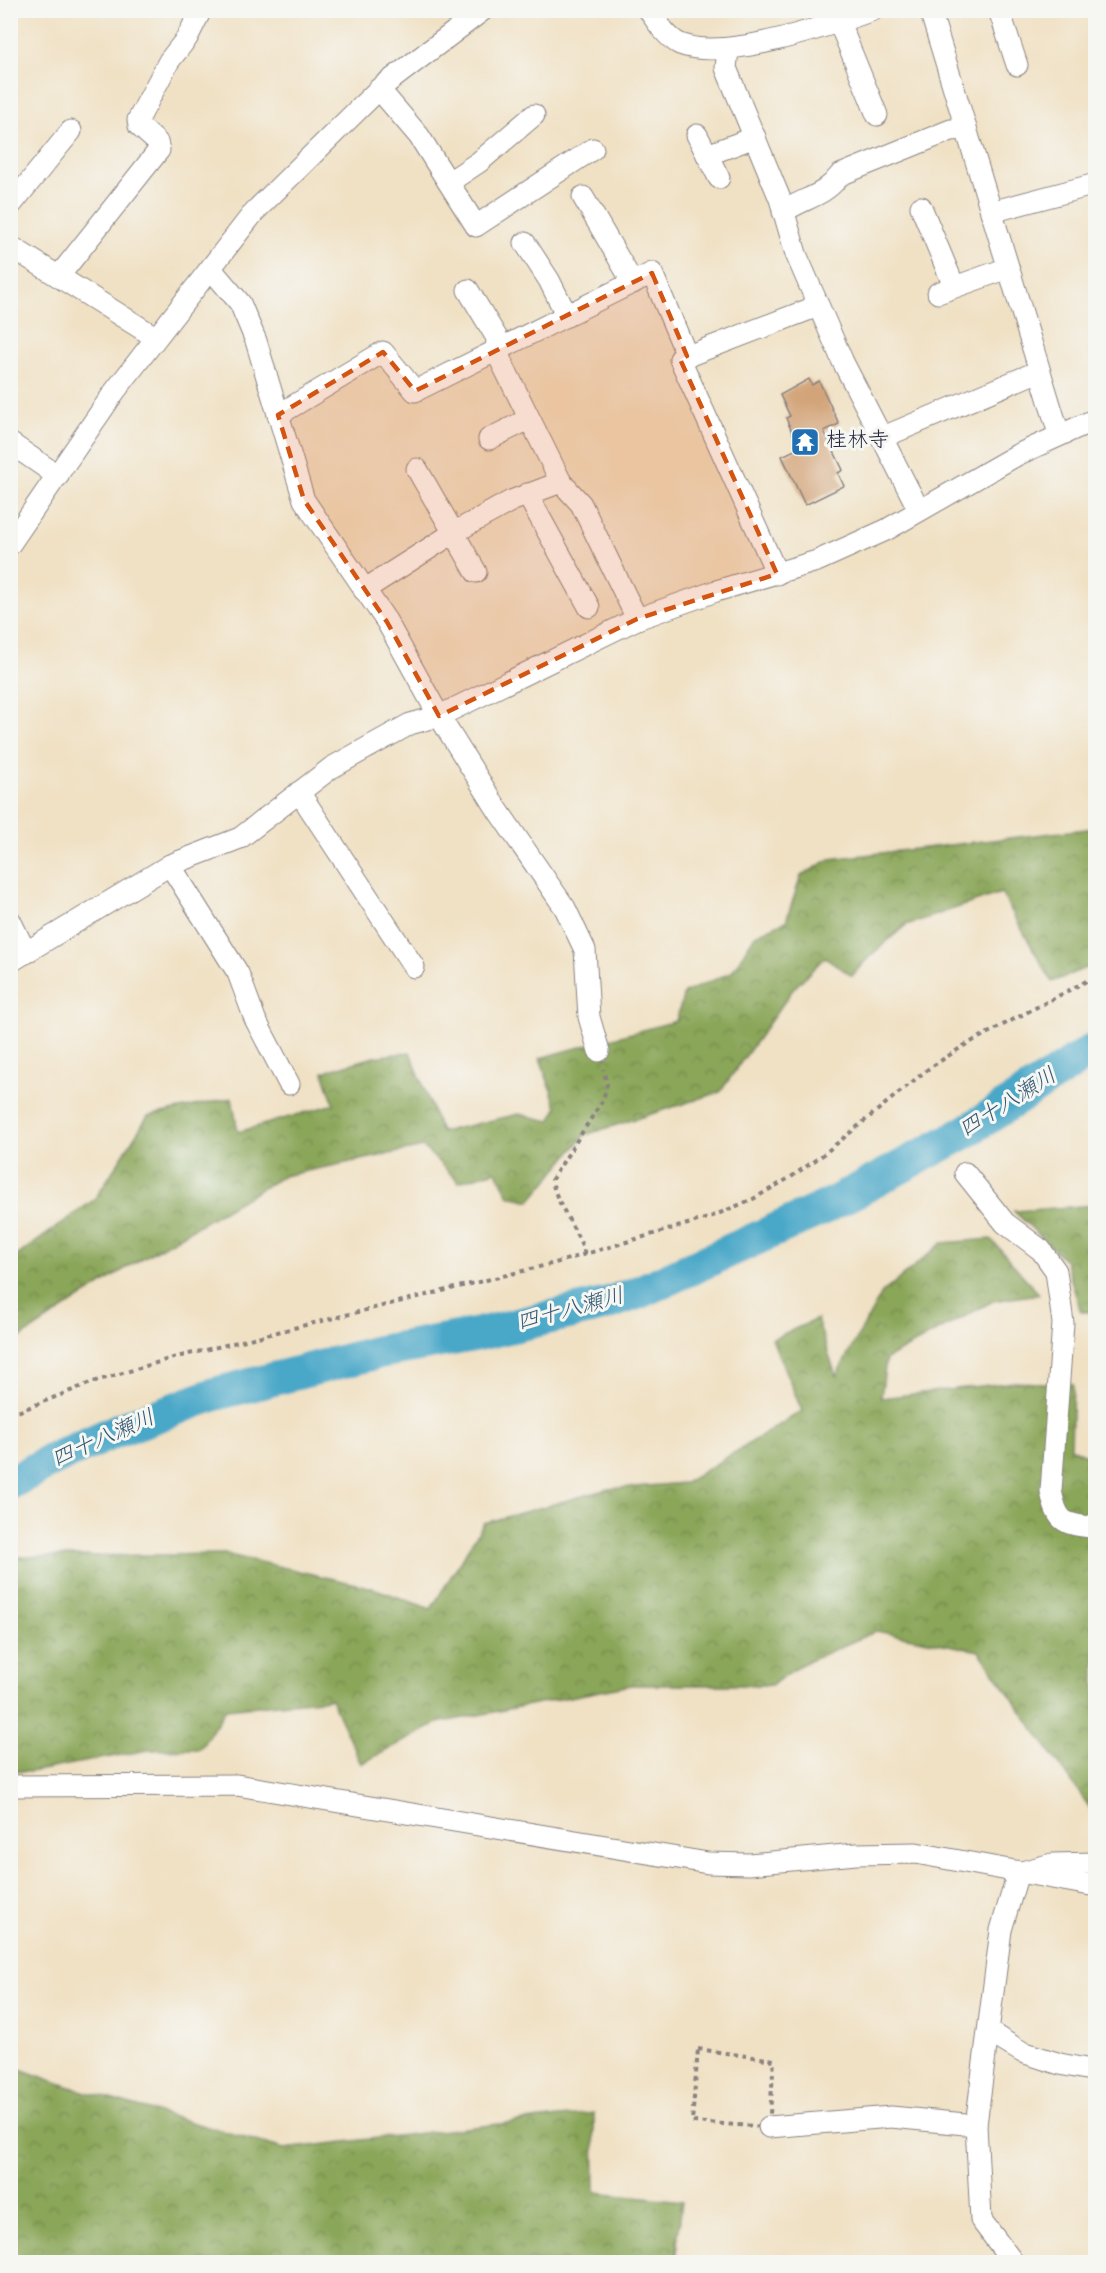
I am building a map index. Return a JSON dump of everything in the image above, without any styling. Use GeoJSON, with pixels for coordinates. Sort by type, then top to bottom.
{"type":"FeatureCollection","features":[{"type":"Feature","properties":{"kind":"street"},"geometry":{"type":"LineString","coordinates":[[59,276],[159,150],[157,142],[139,126],[138,120],[169,61],[187,38],[201,10]]}},
{"type":"Feature","properties":{"kind":"street"},"geometry":{"type":"LineString","coordinates":[[10,544],[155,337],[255,211],[379,89],[483,10]]}},
{"type":"Feature","properties":{"kind":"street"},"geometry":{"type":"LineString","coordinates":[[649,10],[666,32],[680,44],[728,50],[839,22],[873,10]]}},
{"type":"Feature","properties":{"kind":"street"},"geometry":{"type":"LineString","coordinates":[[930,10],[1059,434]]}},
{"type":"Feature","properties":{"kind":"street"},"geometry":{"type":"LineString","coordinates":[[999,10],[1017,65]]}},
{"type":"Feature","properties":{"kind":"street"},"geometry":{"type":"LineString","coordinates":[[839,22],[862,97],[877,115]]}},
{"type":"Feature","properties":{"kind":"street"},"geometry":{"type":"LineString","coordinates":[[728,50],[726,68],[755,137],[796,254],[880,438],[919,510]]}},
{"type":"Feature","properties":{"kind":"street"},"geometry":{"type":"LineString","coordinates":[[379,89],[419,136],[476,226],[593,149]]}},
{"type":"Feature","properties":{"kind":"street"},"geometry":{"type":"LineString","coordinates":[[449,182],[479,162],[534,114]]}},
{"type":"Feature","properties":{"kind":"street"},"geometry":{"type":"LineString","coordinates":[[783,212],[796,203],[830,189],[840,175],[951,130],[966,129]]}},
{"type":"Feature","properties":{"kind":"street"},"geometry":{"type":"LineString","coordinates":[[10,206],[71,131]]}},
{"type":"Feature","properties":{"kind":"street"},"geometry":{"type":"LineString","coordinates":[[697,135],[720,178]]}},
{"type":"Feature","properties":{"kind":"street"},"geometry":{"type":"LineString","coordinates":[[707,155],[755,137]]}},
{"type":"Feature","properties":{"kind":"street"},"geometry":{"type":"LineString","coordinates":[[991,212],[1095,184]]}},
{"type":"Feature","properties":{"kind":"street"},"geometry":{"type":"LineString","coordinates":[[583,197],[633,283]]}},
{"type":"Feature","properties":{"kind":"street"},"geometry":{"type":"LineString","coordinates":[[921,207],[946,290],[1008,268]]}},
{"type":"Feature","properties":{"kind":"street"},"geometry":{"type":"LineString","coordinates":[[525,243],[549,280],[567,316]]}},
{"type":"Feature","properties":{"kind":"street"},"geometry":{"type":"LineString","coordinates":[[10,246],[155,337]]}},
{"type":"Feature","properties":{"kind":"street"},"geometry":{"type":"LineString","coordinates":[[211,269],[240,303],[266,367],[278,416],[304,500],[363,591],[387,622],[439,716],[497,809],[565,908],[585,950],[589,1017],[599,1052]]}},
{"type":"Feature","properties":{"kind":"street"},"geometry":{"type":"LineString","coordinates":[[278,416],[383,352],[415,391],[652,273],[687,356]]}},
{"type":"Feature","properties":{"kind":"street"},"geometry":{"type":"LineString","coordinates":[[468,290],[497,338],[496,351],[561,482],[581,504],[637,619]]}},
{"type":"Feature","properties":{"kind":"street"},"geometry":{"type":"LineString","coordinates":[[777,574],[681,359],[819,306]]}},
{"type":"Feature","properties":{"kind":"street"},"geometry":{"type":"LineString","coordinates":[[880,438],[1039,371]]}},
{"type":"Feature","properties":{"kind":"street"},"geometry":{"type":"LineString","coordinates":[[489,439],[530,419]]}},
{"type":"Feature","properties":{"kind":"street"},"geometry":{"type":"LineString","coordinates":[[10,920],[18,957],[170,865],[240,838],[331,768],[411,724],[439,716],[637,619],[716,591],[817,561],[886,530],[1059,434],[1095,419]]}},
{"type":"Feature","properties":{"kind":"street"},"geometry":{"type":"LineString","coordinates":[[10,443],[58,476]]}},
{"type":"Feature","properties":{"kind":"street"},"geometry":{"type":"LineString","coordinates":[[417,469],[476,572]]}},
{"type":"Feature","properties":{"kind":"street"},"geometry":{"type":"LineString","coordinates":[[363,591],[455,532],[510,501],[561,482]]}},
{"type":"Feature","properties":{"kind":"street"},"geometry":{"type":"LineString","coordinates":[[527,494],[589,607]]}},
{"type":"Feature","properties":{"kind":"street"},"geometry":{"type":"LineString","coordinates":[[299,792],[414,967]]}},
{"type":"Feature","properties":{"kind":"street"},"geometry":{"type":"LineString","coordinates":[[170,865],[238,973],[255,1019],[289,1084]]}},
{"type":"Feature","properties":{"kind":"street"},"geometry":{"type":"LineString","coordinates":[[965,1173],[1005,1223],[1041,1250],[1056,1271],[1064,1323],[1050,1491],[1056,1512],[1068,1525],[1090,1527],[1095,1523]]}},
{"type":"Feature","properties":{"kind":"street"},"geometry":{"type":"LineString","coordinates":[[10,1786],[237,1785],[708,1863],[749,1864],[856,1854],[916,1853],[1018,1874],[1095,1886]]}},
{"type":"Feature","properties":{"kind":"street"},"geometry":{"type":"LineString","coordinates":[[1018,1874],[1052,1864],[1095,1863]]}},
{"type":"Feature","properties":{"kind":"street"},"geometry":{"type":"LineString","coordinates":[[1013,2262],[981,2220],[976,2125],[1001,1930],[1018,1874]]}},
{"type":"Feature","properties":{"kind":"street"},"geometry":{"type":"LineString","coordinates":[[989,2032],[1022,2052],[1095,2071]]}},
{"type":"Feature","properties":{"kind":"street"},"geometry":{"type":"LineString","coordinates":[[769,2127],[891,2117],[976,2125]]}},
{"type":"Feature","properties":{"kind":"path"},"geometry":{"type":"LineString","coordinates":[[10,1415],[93,1382],[169,1359],[585,1254],[708,1218],[753,1199],[824,1154],[937,1063],[996,1026],[1095,976]]}},
{"type":"Feature","properties":{"kind":"path"},"geometry":{"type":"LineString","coordinates":[[585,1254],[561,1201],[553,1190],[552,1179],[603,1100],[607,1084],[599,1052]]}},
{"type":"Feature","properties":{"kind":"path"},"geometry":{"type":"LineString","coordinates":[[698,2049],[774,2060],[769,2127],[692,2122],[698,2049]]}},
{"type":"Feature","properties":{"kind":"highlighted area"},"geometry":{"type":"Polygon","coordinates":[[[652,273],[687,356],[680,359],[777,574],[637,619],[439,716],[387,622],[304,500],[278,415],[383,352],[415,391],[652,273]]]}},
{"type":"Feature","properties":{"kind":"green space"},"geometry":{"type":"Polygon","coordinates":[[[1095,828],[1095,964],[1052,982],[1001,893],[906,925],[869,957],[852,976],[825,957],[794,988],[720,1092],[585,1135],[530,1201],[509,1196],[496,1171],[459,1182],[423,1147],[283,1176],[129,1266],[11,1344],[10,1261],[95,1199],[148,1116],[232,1098],[238,1132],[334,1104],[323,1072],[374,1057],[410,1052],[441,1132],[519,1114],[550,1121],[557,1108],[540,1058],[676,1021],[684,993],[732,972],[755,935],[786,921],[801,876],[830,859],[1095,828]]]}},
{"type":"Feature","properties":{"kind":"green space"},"geometry":{"type":"Polygon","coordinates":[[[1095,1205],[1095,1312],[1081,1312],[1065,1260],[1014,1211],[1095,1205]]]}},
{"type":"Feature","properties":{"kind":"green space"},"geometry":{"type":"Polygon","coordinates":[[[991,1239],[1039,1294],[993,1301],[886,1359],[881,1398],[1014,1382],[1073,1384],[1071,1448],[1095,1459],[1095,1815],[979,1651],[876,1631],[800,1665],[772,1685],[631,1685],[438,1723],[361,1764],[331,1699],[226,1709],[200,1749],[148,1750],[30,1772],[11,1771],[10,1557],[225,1554],[373,1588],[431,1609],[484,1523],[608,1489],[685,1483],[802,1411],[772,1339],[817,1319],[836,1376],[882,1293],[942,1243],[991,1239]]]}},
{"type":"Feature","properties":{"kind":"green space"},"geometry":{"type":"Polygon","coordinates":[[[11,2066],[76,2089],[284,2149],[594,2113],[595,2192],[682,2201],[675,2262],[11,2262],[11,2066]]]}},
{"type":"Feature","properties":{"kind":"building","name":"桂林寺"},"geometry":{"type":"Polygon","coordinates":[[[809,379],[812,385],[819,381],[839,424],[824,431],[843,470],[838,473],[844,486],[805,505],[782,456],[799,448],[786,418],[790,416],[780,395],[809,379]]]}},
{"type":"Feature","properties":{"kind":"waterway","name":"四十八瀬川"},"geometry":{"type":"LineString","coordinates":[[10,1483],[54,1459],[118,1430],[215,1394],[379,1352],[474,1335],[603,1305],[637,1293],[830,1205],[964,1133],[1096,1048]]}},
{"type":"Feature","properties":{"kind":"place","name":"桂林寺"},"geometry":{"type":"Point","coordinates":[805,442]}}]}
